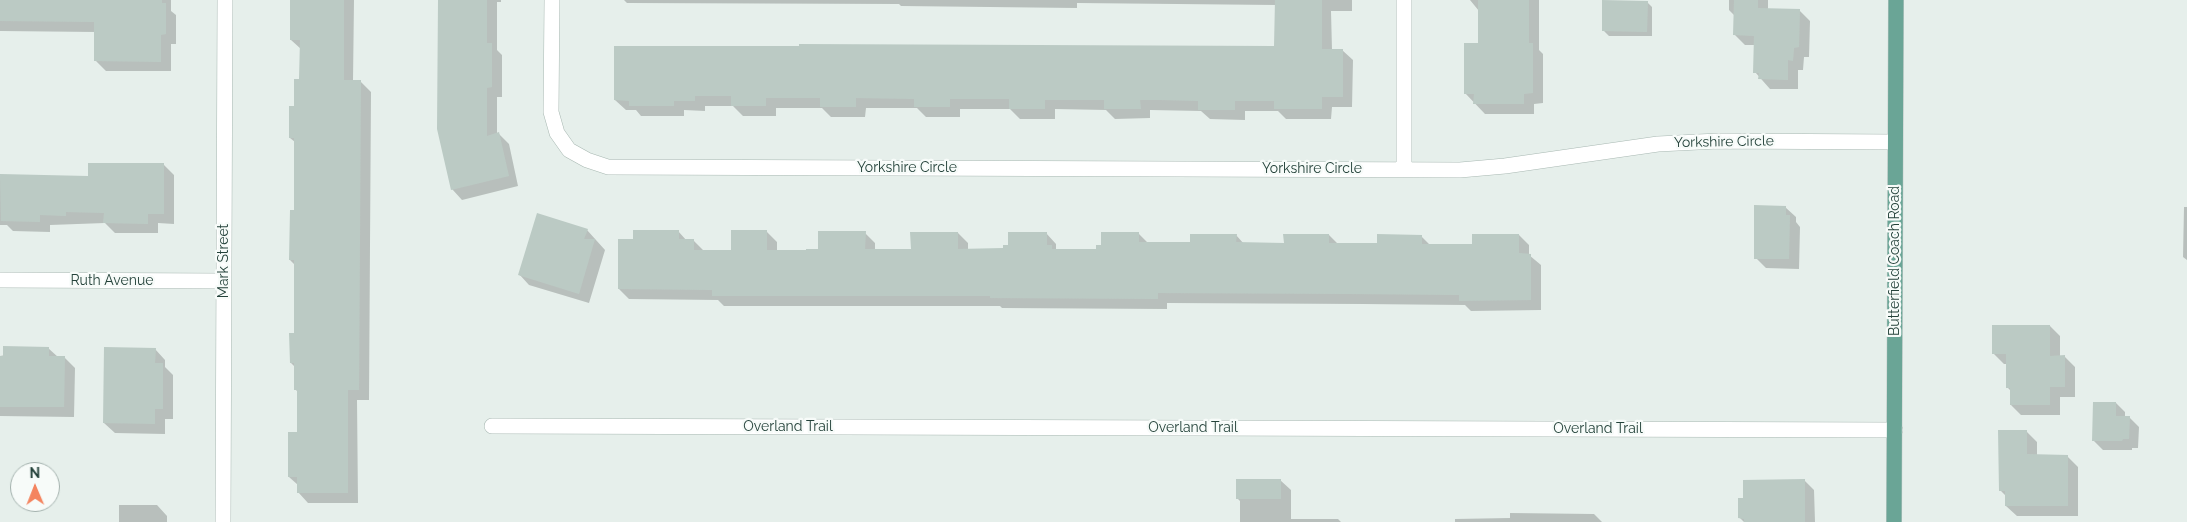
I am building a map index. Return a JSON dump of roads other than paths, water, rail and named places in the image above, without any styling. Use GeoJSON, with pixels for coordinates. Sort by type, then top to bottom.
{"type":"FeatureCollection","features":[{"type":"Feature","properties":{"kind":"main road","name":"Butterfield Coach Road"},"geometry":{"type":"LineString","coordinates":[[1894,522],[1896,0]]}},
{"type":"Feature","properties":{"kind":"street","name":"Mark Street"},"geometry":{"type":"LineString","coordinates":[[223,522],[225,0]]}},
{"type":"Feature","properties":{"kind":"street","name":"Yorkshire Circle"},"geometry":{"type":"LineString","coordinates":[[552,0],[551,112],[557,133],[569,150],[587,160],[608,167],[1460,170],[1506,166],[1658,144],[1718,141],[1895,142]]}},
{"type":"Feature","properties":{"kind":"street"},"geometry":{"type":"LineString","coordinates":[[1404,0],[1404,170]]}},
{"type":"Feature","properties":{"kind":"street","name":"Ruth Avenue"},"geometry":{"type":"LineString","coordinates":[[0,280],[224,281]]}},
{"type":"Feature","properties":{"kind":"street","name":"Overland Trail"},"geometry":{"type":"LineString","coordinates":[[492,426],[1895,430]]}}]}
